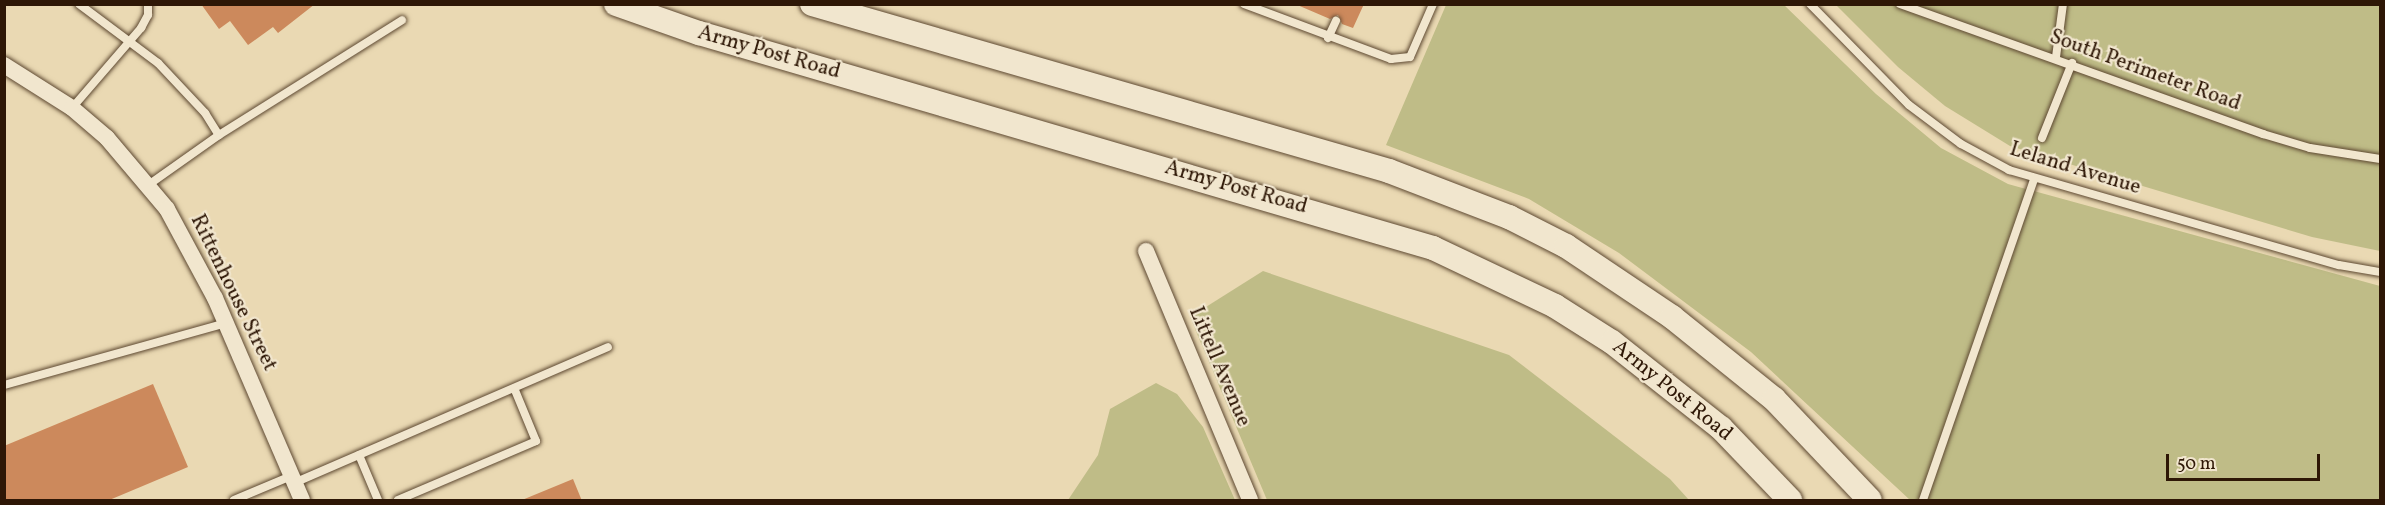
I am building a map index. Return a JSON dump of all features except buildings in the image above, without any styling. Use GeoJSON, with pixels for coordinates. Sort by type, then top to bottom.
{"type":"FeatureCollection","features":[{"type":"Feature","properties":{"kind":"main road","name":"Army Post Road"},"geometry":{"type":"LineString","coordinates":[[616,4],[699,33],[1433,248],[1516,286],[1612,342],[1721,428],[1790,501]]}},
{"type":"Feature","properties":{"kind":"main road"},"geometry":{"type":"LineString","coordinates":[[812,4],[1389,171],[1509,217],[1575,252],[1672,317],[1774,399],[1870,501]]}},
{"type":"Feature","properties":{"kind":"street","name":"Rittenhouse Street"},"geometry":{"type":"LineString","coordinates":[[4,64],[72,108],[106,138],[148,185],[193,251],[302,501]]}},
{"type":"Feature","properties":{"kind":"street","name":"Littell Avenue"},"geometry":{"type":"LineString","coordinates":[[1146,251],[1250,501]]}},
{"type":"Feature","properties":{"kind":"lane"},"geometry":{"type":"LineString","coordinates":[[79,4],[158,63],[205,113],[219,135]]}},
{"type":"Feature","properties":{"kind":"lane"},"geometry":{"type":"LineString","coordinates":[[72,108],[148,15],[148,4]]}},
{"type":"Feature","properties":{"kind":"lane"},"geometry":{"type":"LineString","coordinates":[[1244,4],[1328,38],[1391,59],[1410,57],[1433,4]]}},
{"type":"Feature","properties":{"kind":"lane","name":"Leland Avenue"},"geometry":{"type":"LineString","coordinates":[[1810,4],[1933,125],[1984,157],[2034,179],[2339,265],[2380,272]]}},
{"type":"Feature","properties":{"kind":"lane","name":"South Perimeter Road"},"geometry":{"type":"LineString","coordinates":[[1900,4],[2056,57],[2264,134],[2310,148],[2380,159]]}},
{"type":"Feature","properties":{"kind":"lane"},"geometry":{"type":"LineString","coordinates":[[2056,57],[2063,4]]}},
{"type":"Feature","properties":{"kind":"lane"},"geometry":{"type":"LineString","coordinates":[[148,185],[219,135],[402,20]]}},
{"type":"Feature","properties":{"kind":"lane"},"geometry":{"type":"LineString","coordinates":[[1328,38],[1336,21]]}},
{"type":"Feature","properties":{"kind":"lane"},"geometry":{"type":"LineString","coordinates":[[2042,138],[2072,63]]}},
{"type":"Feature","properties":{"kind":"lane"},"geometry":{"type":"LineString","coordinates":[[1923,501],[2034,179]]}},
{"type":"Feature","properties":{"kind":"lane"},"geometry":{"type":"LineString","coordinates":[[4,385],[226,323]]}},
{"type":"Feature","properties":{"kind":"lane"},"geometry":{"type":"LineString","coordinates":[[234,501],[359,455],[608,347]]}},
{"type":"Feature","properties":{"kind":"lane"},"geometry":{"type":"LineString","coordinates":[[398,501],[536,441],[514,388]]}},
{"type":"Feature","properties":{"kind":"lane"},"geometry":{"type":"LineString","coordinates":[[359,455],[378,501]]}},
{"type":"Feature","properties":{"kind":"shaded area"},"geometry":{"type":"Polygon","coordinates":[[[1446,5],[1784,5],[1876,94],[1941,148],[2008,184],[2380,286],[2380,500],[1910,500],[1751,352],[1619,253],[1529,199],[1386,145],[1446,5]]]}},
{"type":"Feature","properties":{"kind":"shaded area"},"geometry":{"type":"Polygon","coordinates":[[[1836,5],[2380,5],[2380,251],[2312,237],[2010,146],[1945,106],[1898,67],[1836,5]]]}},
{"type":"Feature","properties":{"kind":"shaded area"},"geometry":{"type":"Polygon","coordinates":[[[1263,271],[1509,355],[1670,479],[1689,500],[1267,500],[1190,317],[1263,271]]]}},
{"type":"Feature","properties":{"kind":"shaded area"},"geometry":{"type":"Polygon","coordinates":[[[1156,383],[1177,394],[1203,427],[1235,500],[1068,500],[1098,455],[1110,409],[1156,383]]]}}]}
